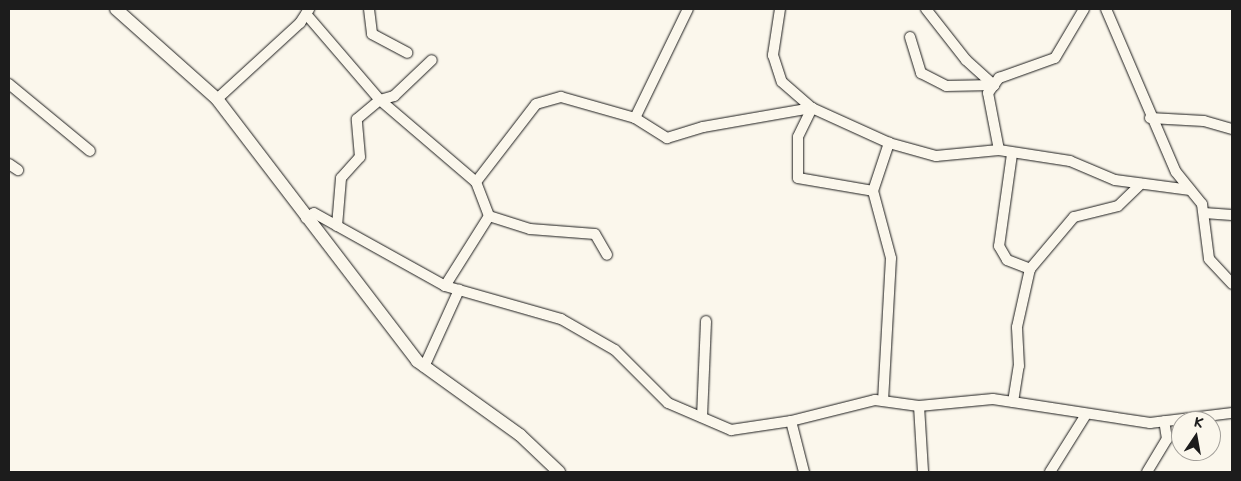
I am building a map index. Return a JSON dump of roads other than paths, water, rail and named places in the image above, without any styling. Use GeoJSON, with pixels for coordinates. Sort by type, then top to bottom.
{"type":"FeatureCollection","features":[{"type":"Feature","properties":{"kind":"street"},"geometry":{"type":"LineString","coordinates":[[116,9],[217,99],[306,218],[424,367],[520,435],[559,472]]}},
{"type":"Feature","properties":{"kind":"street"},"geometry":{"type":"LineString","coordinates":[[369,9],[372,34],[407,53]]}},
{"type":"Feature","properties":{"kind":"street"},"geometry":{"type":"LineString","coordinates":[[635,118],[688,9]]}},
{"type":"Feature","properties":{"kind":"street"},"geometry":{"type":"LineString","coordinates":[[780,9],[773,55],[782,82],[812,108],[888,143],[936,156],[999,150],[1012,154],[1070,161],[1115,180],[1190,190]]}},
{"type":"Feature","properties":{"kind":"street"},"geometry":{"type":"LineString","coordinates":[[926,9],[966,60],[994,85]]}},
{"type":"Feature","properties":{"kind":"street"},"geometry":{"type":"LineString","coordinates":[[999,150],[988,93],[999,78],[1054,58],[1084,9]]}},
{"type":"Feature","properties":{"kind":"street"},"geometry":{"type":"LineString","coordinates":[[1106,9],[1150,118],[1176,172],[1204,213],[1209,259],[1232,284]]}},
{"type":"Feature","properties":{"kind":"street"},"geometry":{"type":"LineString","coordinates":[[217,99],[307,11],[380,100],[476,182],[489,216]]}},
{"type":"Feature","properties":{"kind":"street"},"geometry":{"type":"LineString","coordinates":[[910,37],[921,73],[946,86],[994,85]]}},
{"type":"Feature","properties":{"kind":"street"},"geometry":{"type":"LineString","coordinates":[[337,226],[341,178],[360,157],[357,119],[380,100],[394,96],[432,60]]}},
{"type":"Feature","properties":{"kind":"street"},"geometry":{"type":"LineString","coordinates":[[9,84],[90,151]]}},
{"type":"Feature","properties":{"kind":"street"},"geometry":{"type":"LineString","coordinates":[[476,182],[536,104],[546,99],[561,97],[635,118],[667,138],[703,126],[812,108]]}},
{"type":"Feature","properties":{"kind":"street"},"geometry":{"type":"LineString","coordinates":[[812,108],[798,137],[798,178],[873,191]]}},
{"type":"Feature","properties":{"kind":"street"},"geometry":{"type":"LineString","coordinates":[[1150,118],[1204,122],[1232,129]]}},
{"type":"Feature","properties":{"kind":"street"},"geometry":{"type":"LineString","coordinates":[[883,401],[891,258],[873,191],[888,143]]}},
{"type":"Feature","properties":{"kind":"street"},"geometry":{"type":"LineString","coordinates":[[1012,154],[999,246],[1007,260],[1030,268]]}},
{"type":"Feature","properties":{"kind":"street"},"geometry":{"type":"LineString","coordinates":[[1013,402],[1019,366],[1017,327],[1030,268],[1074,218],[1118,206],[1141,184]]}},
{"type":"Feature","properties":{"kind":"street"},"geometry":{"type":"LineString","coordinates":[[306,218],[314,213],[445,286],[561,319],[615,350],[668,403],[731,430],[791,422],[883,401],[919,406],[993,398],[1085,416],[1164,421],[1232,413]]}},
{"type":"Feature","properties":{"kind":"street"},"geometry":{"type":"LineString","coordinates":[[1204,213],[1232,215]]}},
{"type":"Feature","properties":{"kind":"street"},"geometry":{"type":"LineString","coordinates":[[489,216],[530,229],[595,234],[607,255]]}},
{"type":"Feature","properties":{"kind":"street"},"geometry":{"type":"LineString","coordinates":[[445,286],[489,216]]}},
{"type":"Feature","properties":{"kind":"street"},"geometry":{"type":"LineString","coordinates":[[424,367],[459,290]]}},
{"type":"Feature","properties":{"kind":"street"},"geometry":{"type":"LineString","coordinates":[[702,417],[706,321]]}},
{"type":"Feature","properties":{"kind":"street"},"geometry":{"type":"LineString","coordinates":[[919,406],[923,472]]}},
{"type":"Feature","properties":{"kind":"street"},"geometry":{"type":"LineString","coordinates":[[1050,472],[1085,416]]}},
{"type":"Feature","properties":{"kind":"street"},"geometry":{"type":"LineString","coordinates":[[1147,472],[1167,439],[1164,421]]}},
{"type":"Feature","properties":{"kind":"street"},"geometry":{"type":"LineString","coordinates":[[791,422],[804,472]]}}]}
